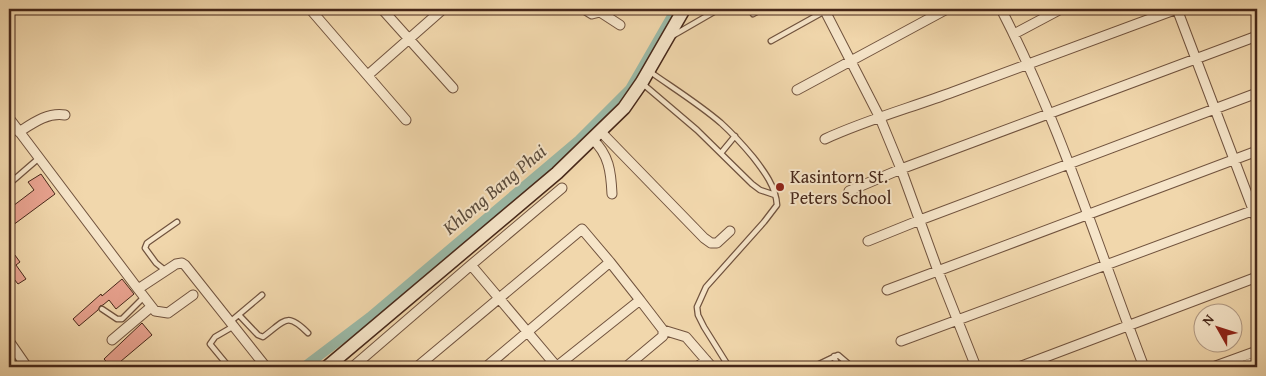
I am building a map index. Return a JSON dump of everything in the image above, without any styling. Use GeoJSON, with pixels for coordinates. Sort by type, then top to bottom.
{"type":"FeatureCollection","features":[{"type":"Feature","properties":{"kind":"street"},"geometry":{"type":"LineString","coordinates":[[310,9],[406,120]]}},
{"type":"Feature","properties":{"kind":"street"},"geometry":{"type":"LineString","coordinates":[[382,9],[452,88]]}},
{"type":"Feature","properties":{"kind":"street"},"geometry":{"type":"LineString","coordinates":[[368,75],[443,9]]}},
{"type":"Feature","properties":{"kind":"street"},"geometry":{"type":"LineString","coordinates":[[584,9],[590,13],[602,10],[620,25]]}},
{"type":"Feature","properties":{"kind":"street"},"geometry":{"type":"LineString","coordinates":[[327,367],[557,173],[624,108],[684,9]]}},
{"type":"Feature","properties":{"kind":"street"},"geometry":{"type":"LineString","coordinates":[[797,90],[947,9]]}},
{"type":"Feature","properties":{"kind":"street"},"geometry":{"type":"LineString","coordinates":[[1001,9],[1028,64],[1049,115],[1144,367]]}},
{"type":"Feature","properties":{"kind":"street"},"geometry":{"type":"LineString","coordinates":[[1014,34],[1061,9]]}},
{"type":"Feature","properties":{"kind":"street"},"geometry":{"type":"LineString","coordinates":[[825,139],[865,122],[1176,9],[1234,160],[1255,209],[1257,220]]}},
{"type":"Feature","properties":{"kind":"street"},"geometry":{"type":"LineString","coordinates":[[826,10],[880,118],[976,367]]}},
{"type":"Feature","properties":{"kind":"street"},"geometry":{"type":"LineString","coordinates":[[850,191],[901,169],[1257,36]]}},
{"type":"Feature","properties":{"kind":"street"},"geometry":{"type":"LineString","coordinates":[[868,241],[1257,94]]}},
{"type":"Feature","properties":{"kind":"street"},"geometry":{"type":"LineString","coordinates":[[19,132],[36,121],[51,115],[65,115]]}},
{"type":"Feature","properties":{"kind":"street"},"geometry":{"type":"LineString","coordinates":[[9,118],[155,311],[168,313],[193,295]]}},
{"type":"Feature","properties":{"kind":"street"},"geometry":{"type":"LineString","coordinates":[[596,135],[598,144],[607,157],[612,194]]}},
{"type":"Feature","properties":{"kind":"street"},"geometry":{"type":"LineString","coordinates":[[596,135],[704,238],[717,243],[730,231]]}},
{"type":"Feature","properties":{"kind":"street"},"geometry":{"type":"LineString","coordinates":[[887,290],[1257,151]]}},
{"type":"Feature","properties":{"kind":"street"},"geometry":{"type":"LineString","coordinates":[[355,365],[562,188]]}},
{"type":"Feature","properties":{"kind":"street"},"geometry":{"type":"LineString","coordinates":[[901,341],[1255,209]]}},
{"type":"Feature","properties":{"kind":"street"},"geometry":{"type":"LineString","coordinates":[[417,367],[582,229],[663,330],[686,337],[709,364],[698,367]]}},
{"type":"Feature","properties":{"kind":"street"},"geometry":{"type":"LineString","coordinates":[[486,367],[610,262]]}},
{"type":"Feature","properties":{"kind":"street"},"geometry":{"type":"LineString","coordinates":[[138,289],[176,264],[182,263],[266,367]]}},
{"type":"Feature","properties":{"kind":"street"},"geometry":{"type":"LineString","coordinates":[[471,264],[557,367],[640,300]]}},
{"type":"Feature","properties":{"kind":"street"},"geometry":{"type":"LineString","coordinates":[[1019,367],[1257,277]]}},
{"type":"Feature","properties":{"kind":"street"},"geometry":{"type":"LineString","coordinates":[[112,340],[151,307]]}},
{"type":"Feature","properties":{"kind":"street"},"geometry":{"type":"LineString","coordinates":[[626,367],[663,336],[663,330]]}},
{"type":"Feature","properties":{"kind":"street"},"geometry":{"type":"LineString","coordinates":[[9,341],[27,367]]}},
{"type":"Feature","properties":{"kind":"street"},"geometry":{"type":"LineString","coordinates":[[1213,367],[1257,350]]}},
{"type":"Feature","properties":{"kind":"street"},"geometry":{"type":"LineString","coordinates":[[1240,367],[1257,361]]}},
{"type":"Feature","properties":{"kind":"lane"},"geometry":{"type":"LineString","coordinates":[[666,39],[719,9]]}},
{"type":"Feature","properties":{"kind":"lane"},"geometry":{"type":"LineString","coordinates":[[753,14],[762,9]]}},
{"type":"Feature","properties":{"kind":"lane"},"geometry":{"type":"LineString","coordinates":[[771,41],[826,10]]}},
{"type":"Feature","properties":{"kind":"lane"},"geometry":{"type":"LineString","coordinates":[[645,76],[720,122],[735,136],[763,170],[775,195],[777,205],[775,209],[706,287],[698,307],[698,315],[704,327],[729,367]]}},
{"type":"Feature","properties":{"kind":"lane"},"geometry":{"type":"LineString","coordinates":[[645,76],[744,177],[760,190],[775,195]]}},
{"type":"Feature","properties":{"kind":"lane"},"geometry":{"type":"LineString","coordinates":[[721,153],[735,136]]}},
{"type":"Feature","properties":{"kind":"lane"},"geometry":{"type":"LineString","coordinates":[[9,184],[39,158]]}},
{"type":"Feature","properties":{"kind":"lane"},"geometry":{"type":"LineString","coordinates":[[166,271],[156,263],[145,248],[147,243],[177,222]]}},
{"type":"Feature","properties":{"kind":"lane"},"geometry":{"type":"LineString","coordinates":[[228,367],[210,344],[215,337],[232,324],[239,314],[262,295]]}},
{"type":"Feature","properties":{"kind":"lane"},"geometry":{"type":"LineString","coordinates":[[102,309],[117,319],[122,319],[144,297]]}},
{"type":"Feature","properties":{"kind":"lane"},"geometry":{"type":"LineString","coordinates":[[239,314],[258,335],[263,337],[286,320],[292,319],[308,333]]}},
{"type":"Feature","properties":{"kind":"lane"},"geometry":{"type":"LineString","coordinates":[[813,367],[834,356],[840,356],[852,367]]}},
{"type":"Feature","properties":{"kind":"lane"},"geometry":{"type":"LineString","coordinates":[[834,356],[838,367]]}},
{"type":"Feature","properties":{"kind":"building"},"geometry":{"type":"Polygon","coordinates":[[[41,174],[55,194],[9,228],[9,209],[34,190],[28,182],[41,174]]]}},
{"type":"Feature","properties":{"kind":"building"},"geometry":{"type":"Polygon","coordinates":[[[9,247],[20,262],[16,265],[26,279],[18,284],[9,270],[9,247]]]}},
{"type":"Feature","properties":{"kind":"building"},"geometry":{"type":"Polygon","coordinates":[[[122,279],[134,294],[116,309],[109,300],[79,326],[73,319],[101,294],[102,296],[122,279]]]}},
{"type":"Feature","properties":{"kind":"building"},"geometry":{"type":"Polygon","coordinates":[[[142,323],[152,335],[114,367],[111,367],[104,359],[142,323]]]}},
{"type":"Feature","properties":{"kind":"waterway","name":"Khlong Bang Phai"},"geometry":{"type":"LineString","coordinates":[[304,367],[370,317],[579,140],[630,89],[676,9]]}},
{"type":"Feature","properties":{"kind":"waterway"},"geometry":{"type":"LineString","coordinates":[[9,358],[15,367]]}},
{"type":"Feature","properties":{"kind":"place","name":"Kasintorn St. Peters School"},"geometry":{"type":"Point","coordinates":[780,187]}}]}
